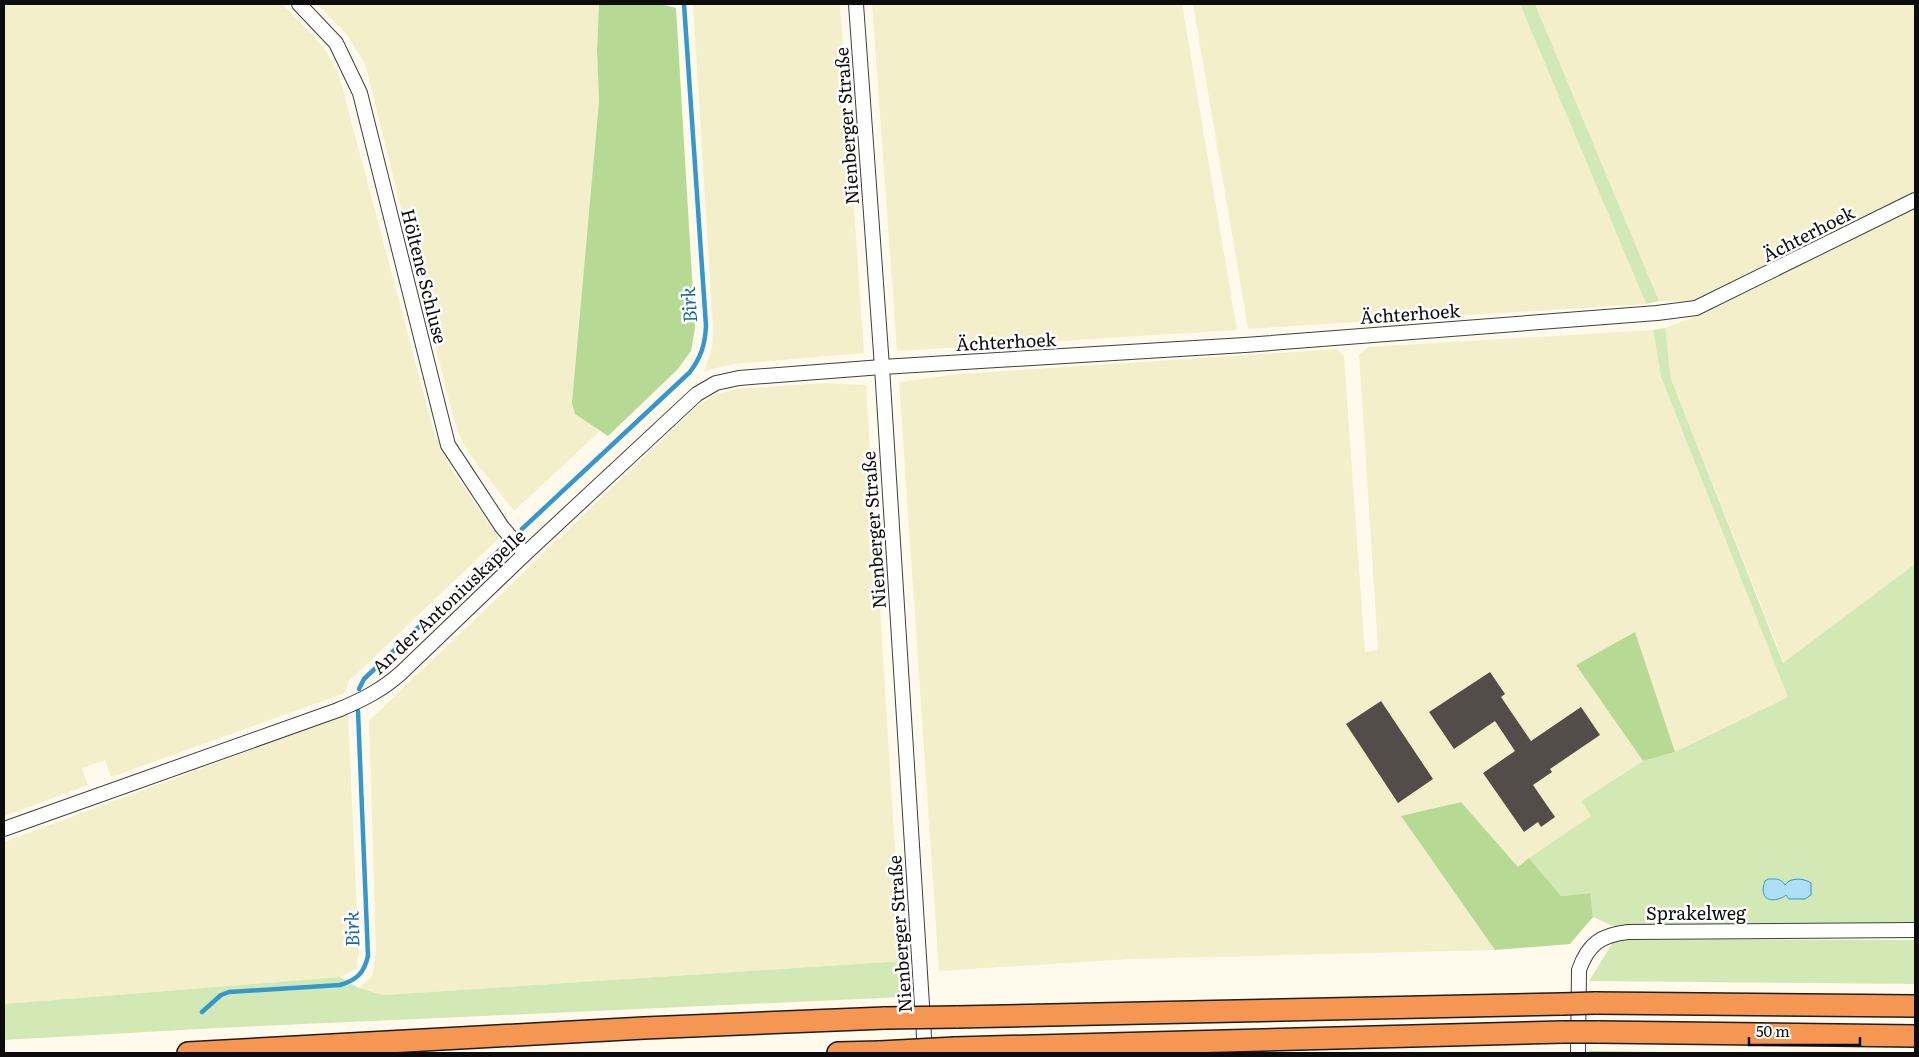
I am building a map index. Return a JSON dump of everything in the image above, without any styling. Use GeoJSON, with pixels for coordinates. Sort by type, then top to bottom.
{"type":"FeatureCollection","features":[{"type":"Feature","properties":{"kind":"highway"},"geometry":{"type":"LineString","coordinates":[[188,1053],[644,1028],[885,1018],[1595,1002],[1915,1006]]}},
{"type":"Feature","properties":{"kind":"highway"},"geometry":{"type":"LineString","coordinates":[[838,1053],[955,1048],[1563,1032],[1915,1036]]}},
{"type":"Feature","properties":{"kind":"street","name":"Höltene Schluse"},"geometry":{"type":"LineString","coordinates":[[299,4],[336,43],[360,93],[448,445],[502,527],[522,550]]}},
{"type":"Feature","properties":{"kind":"street","name":"Nienberger Straße"},"geometry":{"type":"LineString","coordinates":[[856,4],[882,367],[925,1053]]}},
{"type":"Feature","properties":{"kind":"street","name":"Ächterhoek"},"geometry":{"type":"LineString","coordinates":[[882,367],[1245,345],[1656,313],[1696,308],[1915,200]]}},
{"type":"Feature","properties":{"kind":"street","name":"An der Antoniuskapelle"},"geometry":{"type":"LineString","coordinates":[[4,829],[338,710],[369,697],[401,673],[522,550],[697,394],[716,383],[739,378],[882,367]]}},
{"type":"Feature","properties":{"kind":"street","name":"Sprakelweg"},"geometry":{"type":"LineString","coordinates":[[1578,1053],[1580,970],[1584,957],[1590,948],[1601,938],[1628,932],[1915,930]]}},
{"type":"Feature","properties":{"kind":"shaded area"},"geometry":{"type":"Polygon","coordinates":[[[4,4],[282,4],[313,36],[326,51],[339,75],[435,436],[451,469],[499,538],[348,682],[345,693],[111,777],[105,760],[82,768],[88,785],[4,816],[4,4]]]}},
{"type":"Feature","properties":{"kind":"shaded area"},"geometry":{"type":"Polygon","coordinates":[[[317,4],[599,4],[597,49],[599,101],[575,414],[600,431],[514,511],[471,456],[460,436],[452,413],[365,64],[348,36],[317,4]]]}},
{"type":"Feature","properties":{"kind":"shaded area"},"geometry":{"type":"Polygon","coordinates":[[[693,4],[840,4],[864,353],[734,364],[704,371],[712,349],[713,328],[693,4]]]}},
{"type":"Feature","properties":{"kind":"shaded area"},"geometry":{"type":"Polygon","coordinates":[[[872,4],[1182,4],[1237,330],[897,351],[872,4]]]}},
{"type":"Feature","properties":{"kind":"shaded area"},"geometry":{"type":"Polygon","coordinates":[[[1193,4],[1520,4],[1646,304],[1248,329],[1193,4]]]}},
{"type":"Feature","properties":{"kind":"shaded area"},"geometry":{"type":"Polygon","coordinates":[[[1535,4],[1915,4],[1915,192],[1695,301],[1659,301],[1535,4]]]}},
{"type":"Feature","properties":{"kind":"shaded area"},"geometry":{"type":"Polygon","coordinates":[[[1915,208],[1915,564],[1784,663],[1671,379],[1665,328],[1699,315],[1915,208]]]}},
{"type":"Feature","properties":{"kind":"shaded area"},"geometry":{"type":"Polygon","coordinates":[[[1653,330],[1661,377],[1789,697],[1675,752],[1635,633],[1576,665],[1643,761],[1581,801],[1591,816],[1518,867],[1461,802],[1401,816],[1495,950],[1131,959],[939,971],[899,382],[961,374],[1337,349],[1344,356],[1365,652],[1378,650],[1359,355],[1368,347],[1653,330]]]}},
{"type":"Feature","properties":{"kind":"shaded area"},"geometry":{"type":"Polygon","coordinates":[[[823,383],[866,385],[902,961],[383,995],[359,988],[372,976],[376,953],[369,721],[694,409],[715,394],[737,389],[823,383]]]}},
{"type":"Feature","properties":{"kind":"shaded area"},"geometry":{"type":"Polygon","coordinates":[[[348,714],[359,954],[355,970],[340,977],[4,1004],[4,842],[348,714]]]}},
{"type":"Feature","properties":{"kind":"green space"},"geometry":{"type":"Polygon","coordinates":[[[599,4],[661,4],[676,8],[695,328],[691,351],[677,370],[608,436],[575,414],[572,403],[599,101],[597,49],[599,4]]]}},
{"type":"Feature","properties":{"kind":"green space"},"geometry":{"type":"Polygon","coordinates":[[[1520,4],[1535,4],[1659,301],[1646,304],[1520,4]]]}},
{"type":"Feature","properties":{"kind":"green space"},"geometry":{"type":"Polygon","coordinates":[[[1665,328],[1671,379],[1783,663],[1915,564],[1915,924],[1613,926],[1593,917],[1589,893],[1561,896],[1529,858],[1591,816],[1581,801],[1643,761],[1675,752],[1788,697],[1661,377],[1653,330],[1665,328]]]}},
{"type":"Feature","properties":{"kind":"green space"},"geometry":{"type":"Polygon","coordinates":[[[1635,632],[1675,752],[1643,761],[1576,665],[1635,632]]]}},
{"type":"Feature","properties":{"kind":"green space"},"geometry":{"type":"Polygon","coordinates":[[[1461,802],[1518,867],[1529,858],[1561,896],[1590,893],[1593,917],[1570,944],[1495,950],[1401,816],[1461,802]]]}},
{"type":"Feature","properties":{"kind":"green space"},"geometry":{"type":"Polygon","coordinates":[[[1615,939],[1915,940],[1915,984],[1589,981],[1615,939]]]}},
{"type":"Feature","properties":{"kind":"green space"},"geometry":{"type":"Polygon","coordinates":[[[902,961],[904,997],[218,1028],[4,1040],[4,1004],[340,977],[359,988],[383,995],[902,961]]]}},
{"type":"Feature","properties":{"kind":"green space"},"geometry":{"type":"Polygon","coordinates":[[[1589,1051],[1736,1053],[1589,1053],[1589,1051]]]}},
{"type":"Feature","properties":{"kind":"water"},"geometry":{"type":"Polygon","coordinates":[[[1768,879],[1780,880],[1785,885],[1787,882],[1794,880],[1808,881],[1811,883],[1811,895],[1805,899],[1789,899],[1786,895],[1777,899],[1768,899],[1765,897],[1763,889],[1765,881],[1768,879]]]}},
{"type":"Feature","properties":{"kind":"building"},"geometry":{"type":"Polygon","coordinates":[[[1490,672],[1505,694],[1501,697],[1531,741],[1581,707],[1600,735],[1550,769],[1552,772],[1533,785],[1555,817],[1541,827],[1538,822],[1524,832],[1483,773],[1515,751],[1495,721],[1454,749],[1429,712],[1490,672]]]}},
{"type":"Feature","properties":{"kind":"building"},"geometry":{"type":"Polygon","coordinates":[[[1381,701],[1433,779],[1398,803],[1346,724],[1381,701]]]}},
{"type":"Feature","properties":{"kind":"waterway","name":"Birk"},"geometry":{"type":"LineString","coordinates":[[522,529],[690,372],[702,351],[706,326],[684,4]]}},
{"type":"Feature","properties":{"kind":"waterway","name":"Birk"},"geometry":{"type":"LineString","coordinates":[[359,689],[364,679],[504,546]]}},
{"type":"Feature","properties":{"kind":"waterway","name":"Birk"},"geometry":{"type":"LineString","coordinates":[[202,1012],[221,995],[229,992],[340,985],[351,981],[362,971],[368,956],[358,711]]}}]}
